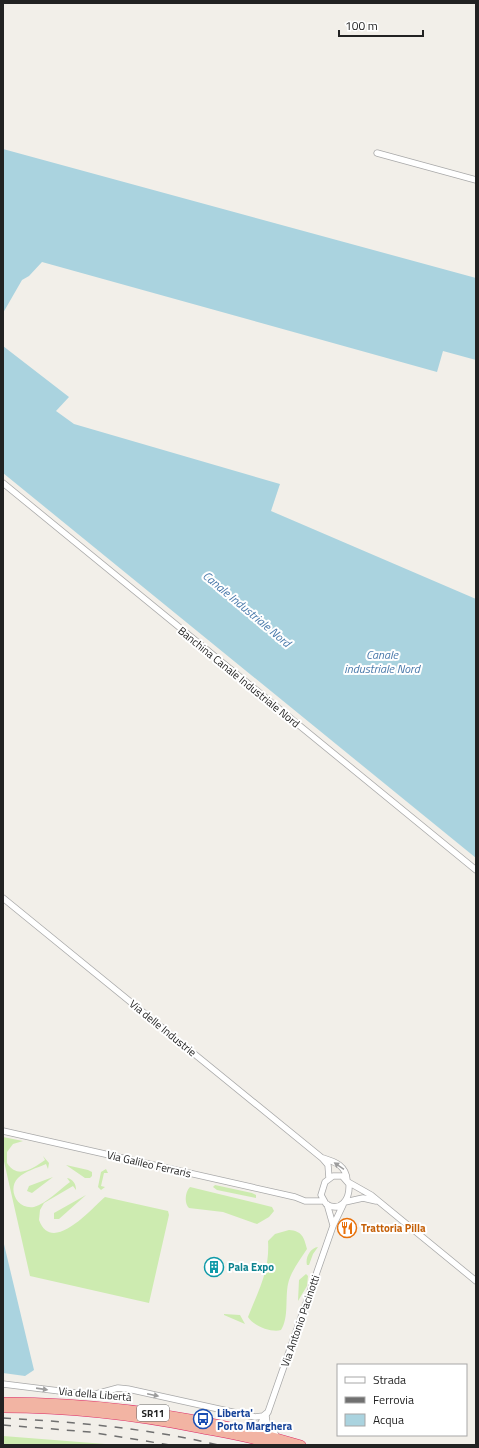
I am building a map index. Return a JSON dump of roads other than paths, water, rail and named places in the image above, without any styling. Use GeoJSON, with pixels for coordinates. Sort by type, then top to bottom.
{"type":"FeatureCollection","features":[{"type":"Feature","properties":{"kind":"highway","name":"Via della Libertà"},"geometry":{"type":"LineString","coordinates":[[3,1402],[120,1407],[247,1430],[277,1442]]}},
{"type":"Feature","properties":{"kind":"highway","name":"Via della Libertà"},"geometry":{"type":"LineString","coordinates":[[3,1408],[60,1410],[125,1415],[233,1435],[301,1445]]}},
{"type":"Feature","properties":{"kind":"street"},"geometry":{"type":"LineString","coordinates":[[377,153],[476,180]]}},
{"type":"Feature","properties":{"kind":"street","name":"Banchina Canale Industriale Nord"},"geometry":{"type":"LineString","coordinates":[[3,483],[476,870]]}},
{"type":"Feature","properties":{"kind":"street","name":"Via delle Industrie"},"geometry":{"type":"LineString","coordinates":[[3,898],[322,1158],[328,1164],[329,1178]]}},
{"type":"Feature","properties":{"kind":"street","name":"Via Galileo Ferraris"},"geometry":{"type":"LineString","coordinates":[[3,1131],[295,1197],[305,1201],[325,1203]]}},
{"type":"Feature","properties":{"kind":"street","name":"Via delle Industrie"},"geometry":{"type":"LineString","coordinates":[[322,1158],[342,1167],[345,1170],[348,1181],[367,1192],[476,1281]]}},
{"type":"Feature","properties":{"kind":"street"},"geometry":{"type":"LineString","coordinates":[[325,1203],[335,1207],[344,1203],[349,1190],[348,1181],[338,1175],[329,1178],[325,1182],[321,1191],[325,1203],[333,1226]]}},
{"type":"Feature","properties":{"kind":"street","name":"Via Galileo Ferraris"},"geometry":{"type":"LineString","coordinates":[[295,1197],[311,1198],[317,1196],[321,1191]]}},
{"type":"Feature","properties":{"kind":"street","name":"Via delle Industrie"},"geometry":{"type":"LineString","coordinates":[[344,1203],[367,1198],[380,1203]]}},
{"type":"Feature","properties":{"kind":"street","name":"Via Antonio Pacinotti"},"geometry":{"type":"LineString","coordinates":[[247,1430],[259,1426],[267,1414],[333,1226],[344,1203]]}},
{"type":"Feature","properties":{"kind":"street"},"geometry":{"type":"LineString","coordinates":[[3,1384],[92,1395],[118,1388],[128,1389],[255,1417],[267,1414],[267,1423],[277,1442]]}},
{"type":"Feature","properties":{"kind":"water"},"geometry":{"type":"Polygon","coordinates":[[[3,149],[476,278],[476,360],[443,351],[437,372],[42,262],[29,276],[22,280],[3,313],[3,149]]]}},
{"type":"Feature","properties":{"kind":"water","name":"Canale industriale Nord"},"geometry":{"type":"Polygon","coordinates":[[[3,346],[69,397],[56,411],[74,424],[280,484],[271,511],[476,599],[476,858],[3,473],[3,346]]]}},
{"type":"Feature","properties":{"kind":"water"},"geometry":{"type":"Polygon","coordinates":[[[3,1240],[34,1370],[25,1376],[3,1373],[3,1240]]]}},
{"type":"Feature","properties":{"kind":"railway"},"geometry":{"type":"LineString","coordinates":[[3,1418],[138,1430],[218,1445]]}},
{"type":"Feature","properties":{"kind":"railway"},"geometry":{"type":"LineString","coordinates":[[3,1425],[90,1432],[170,1445]]}},
{"type":"Feature","properties":{"kind":"place","name":"Trattoria Pilla"},"geometry":{"type":"Point","coordinates":[347,1228]}},
{"type":"Feature","properties":{"kind":"place","name":"Pala Expo"},"geometry":{"type":"Point","coordinates":[214,1267]}},
{"type":"Feature","properties":{"kind":"place","name":"Liberta' Porto Marghera"},"geometry":{"type":"Point","coordinates":[203,1419]}},
{"type":"Feature","properties":{"kind":"water label","name":"Canale Industriale Nord"},"geometry":{"type":"Point","coordinates":[247,609]}}]}
